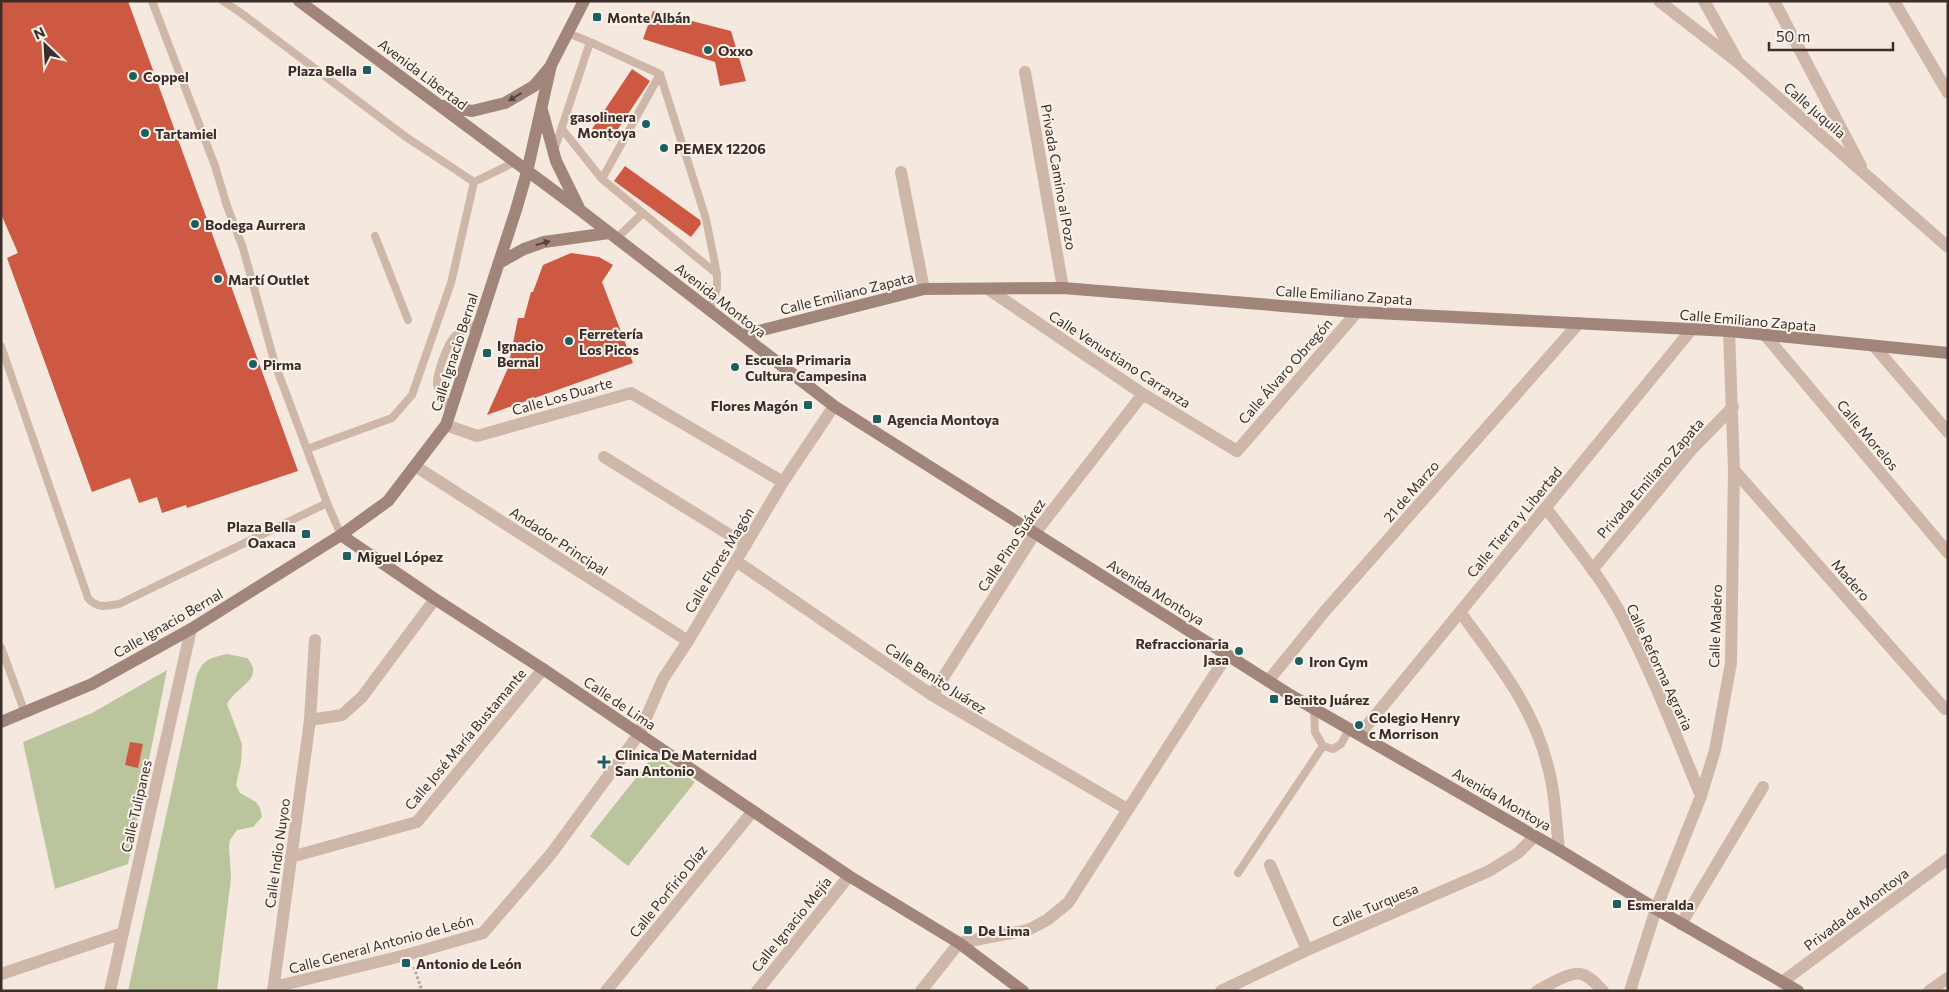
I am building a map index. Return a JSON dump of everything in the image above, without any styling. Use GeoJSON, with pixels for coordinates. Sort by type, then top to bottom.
{"type":"FeatureCollection","features":[{"type":"Feature","properties":{"kind":"main road","name":"Calle Ignacio Bernal"},"geometry":{"type":"LineString","coordinates":[[1,722],[92,684],[191,629],[341,535],[388,501],[446,426],[527,172],[551,65],[584,1]]}},
{"type":"Feature","properties":{"kind":"main road","name":"Avenida Libertad"},"geometry":{"type":"LineString","coordinates":[[304,2],[527,172]]}},
{"type":"Feature","properties":{"kind":"main road"},"geometry":{"type":"LineString","coordinates":[[441,106],[472,111],[505,103],[534,86],[551,65]]}},
{"type":"Feature","properties":{"kind":"main road"},"geometry":{"type":"LineString","coordinates":[[542,108],[556,161],[580,210]]}},
{"type":"Feature","properties":{"kind":"main road","name":"Avenida Montoya"},"geometry":{"type":"LineString","coordinates":[[527,172],[580,210],[834,406],[1268,681],[1798,991]]}},
{"type":"Feature","properties":{"kind":"main road"},"geometry":{"type":"LineString","coordinates":[[499,263],[524,249],[544,242],[613,236]]}},
{"type":"Feature","properties":{"kind":"main road","name":"Calle Emiliano Zapata"},"geometry":{"type":"LineString","coordinates":[[743,335],[924,288],[1063,288],[1357,312],[1729,331],[1948,353]]}},
{"type":"Feature","properties":{"kind":"main road","name":"Calle de Lima"},"geometry":{"type":"LineString","coordinates":[[341,535],[435,599],[543,668],[849,876],[959,943],[1023,991]]}},
{"type":"Feature","properties":{"kind":"street","name":"Calle Juquila"},"geometry":{"type":"LineString","coordinates":[[1659,1],[1740,64],[1948,247]]}},
{"type":"Feature","properties":{"kind":"street"},"geometry":{"type":"LineString","coordinates":[[1704,1],[1740,64]]}},
{"type":"Feature","properties":{"kind":"street"},"geometry":{"type":"LineString","coordinates":[[1774,1],[1864,172]]}},
{"type":"Feature","properties":{"kind":"street"},"geometry":{"type":"LineString","coordinates":[[1894,1],[1948,93]]}},
{"type":"Feature","properties":{"kind":"street","name":"Privada Camino al Pozo"},"geometry":{"type":"LineString","coordinates":[[1025,72],[1063,288]]}},
{"type":"Feature","properties":{"kind":"street"},"geometry":{"type":"LineString","coordinates":[[901,172],[924,288]]}},
{"type":"Feature","properties":{"kind":"street","name":"Calle Venustiano Carranza"},"geometry":{"type":"LineString","coordinates":[[988,289],[1143,394],[1237,450]]}},
{"type":"Feature","properties":{"kind":"street","name":"Calle Álvaro Obregón"},"geometry":{"type":"LineString","coordinates":[[1237,450],[1357,312]]}},
{"type":"Feature","properties":{"kind":"street","name":"21 de Marzo"},"geometry":{"type":"LineString","coordinates":[[1268,681],[1325,611],[1579,323]]}},
{"type":"Feature","properties":{"kind":"street","name":"Calle Tierra y Libertad"},"geometry":{"type":"LineString","coordinates":[[1355,731],[1460,612],[1692,330]]}},
{"type":"Feature","properties":{"kind":"street","name":"Calle Madero"},"geometry":{"type":"LineString","coordinates":[[1630,991],[1656,909],[1701,796],[1715,750],[1731,663],[1734,470],[1729,331]]}},
{"type":"Feature","properties":{"kind":"street","name":"Calle Morelos"},"geometry":{"type":"LineString","coordinates":[[1765,335],[1948,553]]}},
{"type":"Feature","properties":{"kind":"street"},"geometry":{"type":"LineString","coordinates":[[1874,346],[1948,432]]}},
{"type":"Feature","properties":{"kind":"street","name":"Calle Los Duarte"},"geometry":{"type":"LineString","coordinates":[[446,426],[477,436],[630,393],[783,482]]}},
{"type":"Feature","properties":{"kind":"street","name":"Calle Pino Suárez"},"geometry":{"type":"LineString","coordinates":[[932,695],[1035,533],[1143,394]]}},
{"type":"Feature","properties":{"kind":"street","name":"Calle Flores Magón"},"geometry":{"type":"LineString","coordinates":[[639,734],[663,679],[688,641],[783,482],[834,406]]}},
{"type":"Feature","properties":{"kind":"street","name":"Privada Emiliano Zapata"},"geometry":{"type":"LineString","coordinates":[[1592,570],[1692,449],[1733,406]]}},
{"type":"Feature","properties":{"kind":"street"},"geometry":{"type":"LineString","coordinates":[[604,457],[746,544]]}},
{"type":"Feature","properties":{"kind":"street","name":"Andador Principal"},"geometry":{"type":"LineString","coordinates":[[415,466],[688,641]]}},
{"type":"Feature","properties":{"kind":"street","name":"Madero"},"geometry":{"type":"LineString","coordinates":[[1734,470],[1944,709]]}},
{"type":"Feature","properties":{"kind":"street","name":"Calle Reforma Agraria"},"geometry":{"type":"LineString","coordinates":[[1546,508],[1592,570],[1622,617],[1656,688],[1701,796]]}},
{"type":"Feature","properties":{"kind":"street","name":"Calle Benito Juárez"},"geometry":{"type":"LineString","coordinates":[[736,561],[932,695],[1127,809]]}},
{"type":"Feature","properties":{"kind":"street"},"geometry":{"type":"LineString","coordinates":[[310,720],[342,715],[362,697],[435,599]]}},
{"type":"Feature","properties":{"kind":"street"},"geometry":{"type":"LineString","coordinates":[[1460,612],[1521,698],[1537,730],[1552,787],[1559,850]]}},
{"type":"Feature","properties":{"kind":"street","name":"Calle Tulipanes"},"geometry":{"type":"LineString","coordinates":[[110,991],[191,629]]}},
{"type":"Feature","properties":{"kind":"street","name":"Calle Indio Nuyoo"},"geometry":{"type":"LineString","coordinates":[[274,989],[310,720],[315,640]]}},
{"type":"Feature","properties":{"kind":"street"},"geometry":{"type":"LineString","coordinates":[[921,991],[959,943],[1028,930],[1047,920],[1068,903],[1227,655]]}},
{"type":"Feature","properties":{"kind":"street","name":"Calle José María Bustamante"},"geometry":{"type":"LineString","coordinates":[[291,857],[417,822],[543,668]]}},
{"type":"Feature","properties":{"kind":"street","name":"Calle General Antonio de León"},"geometry":{"type":"LineString","coordinates":[[274,989],[483,933],[551,854],[639,734]]}},
{"type":"Feature","properties":{"kind":"street"},"geometry":{"type":"LineString","coordinates":[[1682,924],[1763,787]]}},
{"type":"Feature","properties":{"kind":"street","name":"Calle Porfirio Díaz"},"geometry":{"type":"LineString","coordinates":[[606,991],[753,811]]}},
{"type":"Feature","properties":{"kind":"street","name":"Calle Turquesa"},"geometry":{"type":"LineString","coordinates":[[1221,991],[1308,950],[1489,871],[1518,853],[1535,836]]}},
{"type":"Feature","properties":{"kind":"street","name":"Privada de Montoya"},"geometry":{"type":"LineString","coordinates":[[1782,982],[1948,859]]}},
{"type":"Feature","properties":{"kind":"street"},"geometry":{"type":"LineString","coordinates":[[1270,865],[1308,950]]}},
{"type":"Feature","properties":{"kind":"street","name":"Calle Ignacio Mejía"},"geometry":{"type":"LineString","coordinates":[[757,991],[849,876]]}},
{"type":"Feature","properties":{"kind":"street"},"geometry":{"type":"LineString","coordinates":[[1,974],[123,933]]}},
{"type":"Feature","properties":{"kind":"street"},"geometry":{"type":"LineString","coordinates":[[1536,991],[1567,976],[1580,973],[1589,978],[1603,991]]}},
{"type":"Feature","properties":{"kind":"street"},"geometry":{"type":"LineString","coordinates":[[1929,991],[1948,978]]}},
{"type":"Feature","properties":{"kind":"lane"},"geometry":{"type":"LineString","coordinates":[[222,1],[241,13],[406,137],[474,182]]}},
{"type":"Feature","properties":{"kind":"lane"},"geometry":{"type":"LineString","coordinates":[[155,2],[216,166],[227,206],[243,248],[275,364],[327,503],[341,535]]}},
{"type":"Feature","properties":{"kind":"lane"},"geometry":{"type":"LineString","coordinates":[[568,33],[660,74],[706,219],[717,274],[717,288],[710,310]]}},
{"type":"Feature","properties":{"kind":"lane"},"geometry":{"type":"LineString","coordinates":[[554,152],[590,42]]}},
{"type":"Feature","properties":{"kind":"lane"},"geometry":{"type":"LineString","coordinates":[[602,179],[660,74]]}},
{"type":"Feature","properties":{"kind":"lane"},"geometry":{"type":"LineString","coordinates":[[562,130],[602,179],[717,274]]}},
{"type":"Feature","properties":{"kind":"lane"},"geometry":{"type":"LineString","coordinates":[[474,182],[515,162]]}},
{"type":"Feature","properties":{"kind":"lane"},"geometry":{"type":"LineString","coordinates":[[307,449],[392,418],[412,395],[451,283],[474,182]]}},
{"type":"Feature","properties":{"kind":"lane"},"geometry":{"type":"LineString","coordinates":[[613,236],[643,213]]}},
{"type":"Feature","properties":{"kind":"lane"},"geometry":{"type":"LineString","coordinates":[[375,236],[408,320]]}},
{"type":"Feature","properties":{"kind":"lane"},"geometry":{"type":"LineString","coordinates":[[451,412],[439,391],[437,378],[450,342],[455,336],[480,323]]}},
{"type":"Feature","properties":{"kind":"lane"},"geometry":{"type":"LineString","coordinates":[[1,346],[66,537],[88,598],[93,603],[104,607],[120,604],[327,503]]}},
{"type":"Feature","properties":{"kind":"lane"},"geometry":{"type":"LineString","coordinates":[[1,647],[25,713]]}},
{"type":"Feature","properties":{"kind":"lane"},"geometry":{"type":"LineString","coordinates":[[1314,708],[1315,732],[1324,746],[1333,749],[1342,744],[1355,731]]}},
{"type":"Feature","properties":{"kind":"lane"},"geometry":{"type":"LineString","coordinates":[[1238,874],[1324,746]]}},
{"type":"Feature","properties":{"kind":"path"},"geometry":{"type":"LineString","coordinates":[[410,954],[422,991]]}},
{"type":"Feature","properties":{"kind":"green space"},"geometry":{"type":"Polygon","coordinates":[[[227,654],[247,658],[252,665],[253,672],[248,682],[227,704],[242,744],[241,763],[236,785],[240,793],[256,802],[262,817],[253,827],[237,830],[230,840],[231,878],[217,991],[128,991],[196,678],[201,667],[207,661],[227,654]]]}},
{"type":"Feature","properties":{"kind":"green space"},"geometry":{"type":"Polygon","coordinates":[[[167,670],[128,864],[55,889],[23,742],[92,713],[167,670]]]}},
{"type":"Feature","properties":{"kind":"green space"},"geometry":{"type":"Polygon","coordinates":[[[654,755],[695,782],[628,866],[590,836],[654,755]]]}},
{"type":"Feature","properties":{"kind":"building"},"geometry":{"type":"Polygon","coordinates":[[[1,1],[128,1],[298,471],[187,508],[186,505],[162,513],[157,497],[139,503],[130,478],[92,492],[7,258],[18,253],[1,214],[1,1]]]}},
{"type":"Feature","properties":{"kind":"building","name":"Oxxo"},"geometry":{"type":"Polygon","coordinates":[[[653,11],[731,31],[746,81],[720,86],[715,62],[643,39],[653,11]]]}},
{"type":"Feature","properties":{"kind":"building"},"geometry":{"type":"Polygon","coordinates":[[[632,69],[650,81],[610,141],[592,129],[632,69]]]}},
{"type":"Feature","properties":{"kind":"building"},"geometry":{"type":"Polygon","coordinates":[[[625,166],[700,220],[701,224],[691,237],[614,181],[625,166]]]}},
{"type":"Feature","properties":{"kind":"building","name":"Ferretería Los Picos"},"geometry":{"type":"Polygon","coordinates":[[[571,253],[599,257],[613,265],[602,282],[633,363],[487,415],[508,368],[518,318],[524,318],[531,292],[533,292],[543,265],[571,253]]]}},
{"type":"Feature","properties":{"kind":"building"},"geometry":{"type":"Polygon","coordinates":[[[130,742],[143,744],[138,768],[125,765],[130,742]]]}},
{"type":"Feature","properties":{"kind":"place","name":"Monte Albán"},"geometry":{"type":"Point","coordinates":[597,17]}},
{"type":"Feature","properties":{"kind":"place","name":"Oxxo"},"geometry":{"type":"Point","coordinates":[708,50]}},
{"type":"Feature","properties":{"kind":"place","name":"Plaza Bella"},"geometry":{"type":"Point","coordinates":[367,70]}},
{"type":"Feature","properties":{"kind":"place","name":"Coppel"},"geometry":{"type":"Point","coordinates":[133,76]}},
{"type":"Feature","properties":{"kind":"place","name":"gasolinera Montoya"},"geometry":{"type":"Point","coordinates":[646,124]}},
{"type":"Feature","properties":{"kind":"place","name":"Tartamiel"},"geometry":{"type":"Point","coordinates":[145,133]}},
{"type":"Feature","properties":{"kind":"place","name":"PEMEX 12206"},"geometry":{"type":"Point","coordinates":[664,148]}},
{"type":"Feature","properties":{"kind":"place","name":"Bodega Aurrera"},"geometry":{"type":"Point","coordinates":[195,224]}},
{"type":"Feature","properties":{"kind":"place","name":"Martí Outlet"},"geometry":{"type":"Point","coordinates":[218,279]}},
{"type":"Feature","properties":{"kind":"place","name":"Ferretería Los Picos"},"geometry":{"type":"Point","coordinates":[569,341]}},
{"type":"Feature","properties":{"kind":"place","name":"Ignacio Bernal"},"geometry":{"type":"Point","coordinates":[487,353]}},
{"type":"Feature","properties":{"kind":"place","name":"Pirma"},"geometry":{"type":"Point","coordinates":[253,364]}},
{"type":"Feature","properties":{"kind":"place","name":"Escuela Primaria Cultura Campesina"},"geometry":{"type":"Point","coordinates":[735,367]}},
{"type":"Feature","properties":{"kind":"place","name":"Flores Magón"},"geometry":{"type":"Point","coordinates":[808,405]}},
{"type":"Feature","properties":{"kind":"place","name":"Agencia Montoya"},"geometry":{"type":"Point","coordinates":[877,419]}},
{"type":"Feature","properties":{"kind":"place","name":"Plaza Bella Oaxaca"},"geometry":{"type":"Point","coordinates":[306,534]}},
{"type":"Feature","properties":{"kind":"place","name":"Miguel López"},"geometry":{"type":"Point","coordinates":[347,556]}},
{"type":"Feature","properties":{"kind":"place","name":"Refraccionaria Jasa"},"geometry":{"type":"Point","coordinates":[1239,651]}},
{"type":"Feature","properties":{"kind":"place","name":"Iron Gym"},"geometry":{"type":"Point","coordinates":[1299,661]}},
{"type":"Feature","properties":{"kind":"place","name":"Benito Juárez"},"geometry":{"type":"Point","coordinates":[1274,699]}},
{"type":"Feature","properties":{"kind":"place","name":"Colegio Henry c Morrison"},"geometry":{"type":"Point","coordinates":[1359,725]}},
{"type":"Feature","properties":{"kind":"place","name":"Clinica De Maternidad San Antonio"},"geometry":{"type":"Point","coordinates":[604,762]}},
{"type":"Feature","properties":{"kind":"place","name":"Esmeralda"},"geometry":{"type":"Point","coordinates":[1617,904]}},
{"type":"Feature","properties":{"kind":"place","name":"De Lima"},"geometry":{"type":"Point","coordinates":[968,930]}},
{"type":"Feature","properties":{"kind":"place","name":"Antonio de León"},"geometry":{"type":"Point","coordinates":[406,963]}}]}
